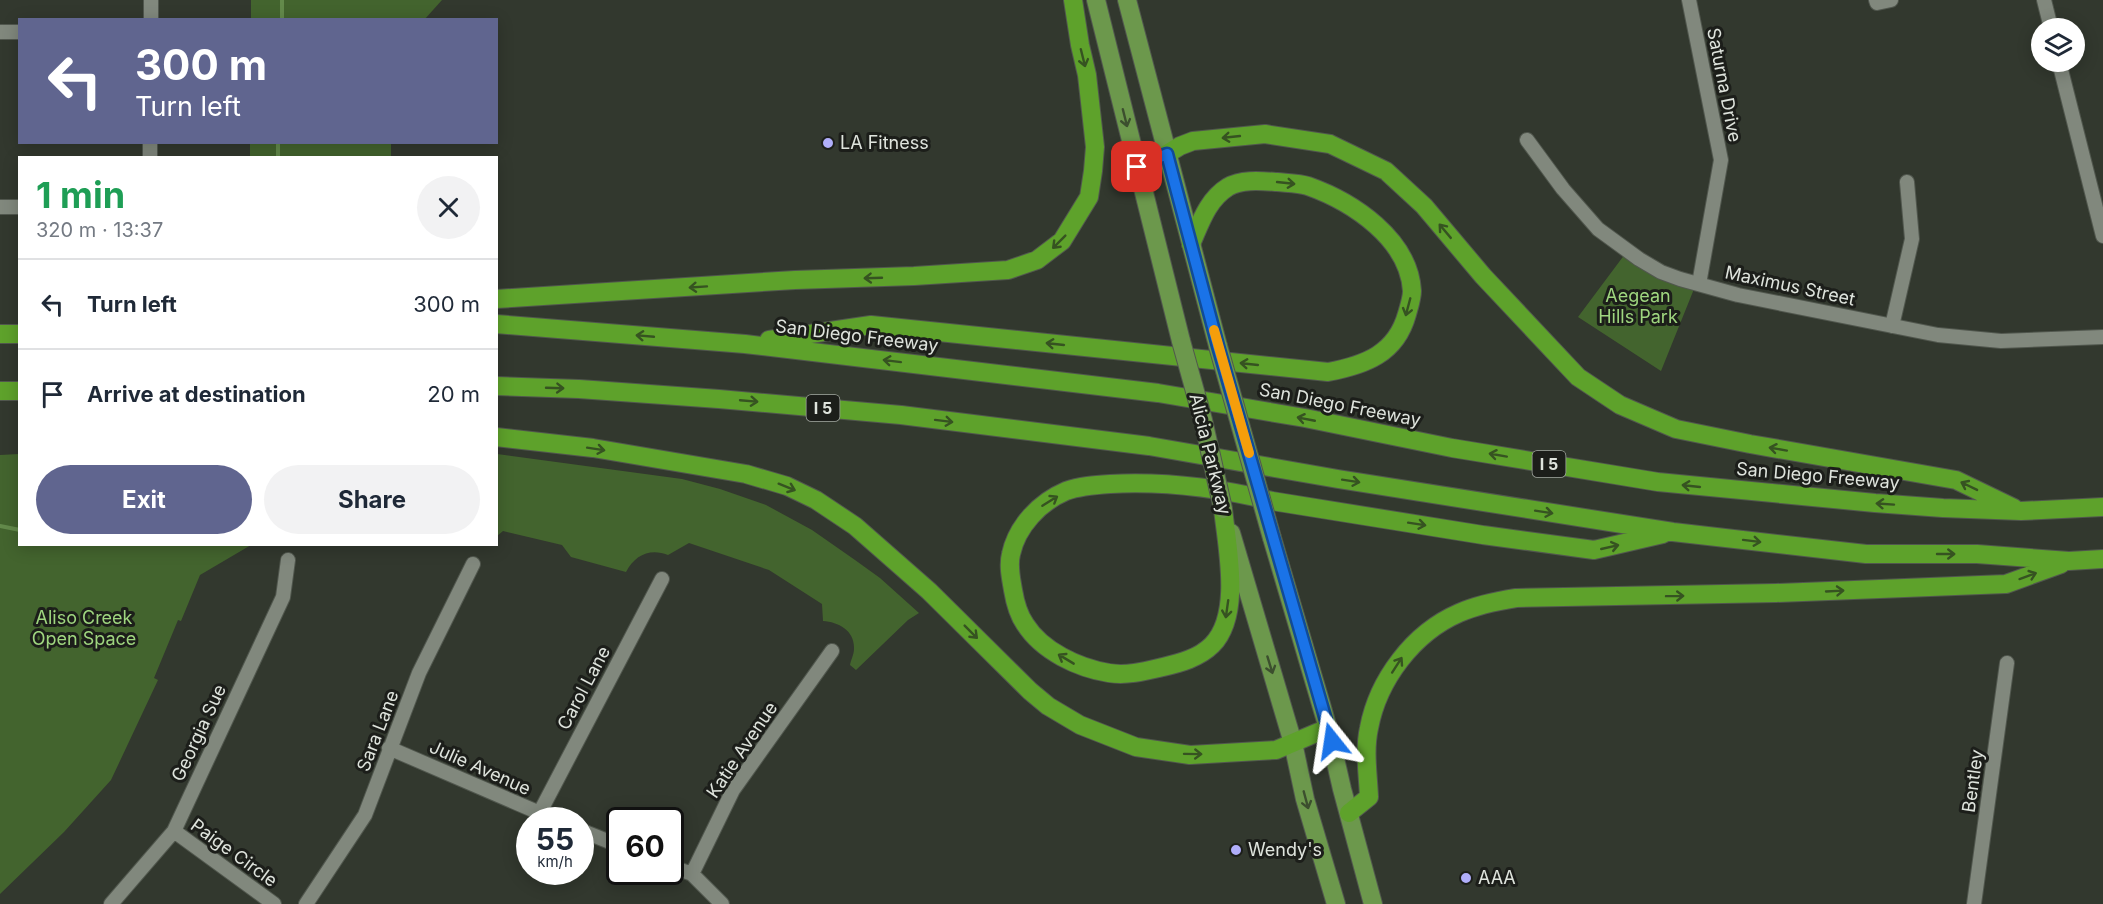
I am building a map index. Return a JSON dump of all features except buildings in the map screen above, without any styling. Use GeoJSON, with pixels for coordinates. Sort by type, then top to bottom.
{"type":"FeatureCollection","features":[{"type":"Feature","properties":{"kind":"highway"},"geometry":{"type":"LineString","coordinates":[[498,299],[795,280],[1008,270],[1037,260],[1062,241],[1089,197],[1094,171],[1095,147],[1087,75],[1073,0]]}},
{"type":"Feature","properties":{"kind":"highway"},"geometry":{"type":"LineString","coordinates":[[1174,150],[1193,141],[1265,134],[1330,144],[1386,171],[1424,206],[1483,276],[1578,377],[1620,405],[1676,429],[1956,480],[2021,511]]}},
{"type":"Feature","properties":{"kind":"highway"},"geometry":{"type":"LineString","coordinates":[[745,344],[871,325],[1328,372],[1357,366],[1384,351],[1403,327],[1412,293],[1406,264],[1401,256],[1385,234],[1350,206],[1307,185],[1254,180],[1228,187],[1208,206],[1191,244]]}},
{"type":"Feature","properties":{"kind":"highway","name":"San Diego Freeway"},"geometry":{"type":"LineString","coordinates":[[498,324],[745,344],[1158,393],[1305,418],[1452,448],[1658,482],[1875,503],[2021,511],[2103,507]]}},
{"type":"Feature","properties":{"kind":"highway"},"geometry":{"type":"LineString","coordinates":[[0,334],[18,334]]}},
{"type":"Feature","properties":{"kind":"highway","name":"I 5"},"geometry":{"type":"LineString","coordinates":[[498,386],[579,389],[719,399],[900,415],[1149,447],[1673,532],[1866,554],[1977,554],[2068,561],[2103,559]]}},
{"type":"Feature","properties":{"kind":"highway"},"geometry":{"type":"LineString","coordinates":[[0,391],[18,390]]}},
{"type":"Feature","properties":{"kind":"highway"},"geometry":{"type":"LineString","coordinates":[[498,437],[593,448],[746,474],[787,486],[816,500],[855,525],[929,591],[1048,706],[1080,725],[1136,747],[1190,755],[1276,750],[1328,728]]}},
{"type":"Feature","properties":{"kind":"highway"},"geometry":{"type":"LineString","coordinates":[[1223,509],[1230,579],[1228,613],[1223,629],[1212,645],[1198,655],[1180,663],[1142,672],[1110,674],[1072,663],[1043,644],[1025,626],[1016,606],[1010,573],[1011,555],[1018,534],[1028,519],[1043,504],[1066,491],[1088,486],[1138,483],[1173,484],[1240,493],[1272,501],[1483,535],[1594,550],[1673,532]]}},
{"type":"Feature","properties":{"kind":"highway"},"geometry":{"type":"LineString","coordinates":[[1349,813],[1369,797],[1367,740],[1371,718],[1381,691],[1404,654],[1428,632],[1458,613],[1488,603],[1516,598],[1776,593],[2006,584],[2068,561]]}},
{"type":"Feature","properties":{"kind":"main road","name":"Alicia Parkway"},"geometry":{"type":"LineString","coordinates":[[1096,0],[1181,341],[1203,420],[1223,509],[1293,743],[1305,799],[1336,904]]}},
{"type":"Feature","properties":{"kind":"main road","name":"Alicia Parkway"},"geometry":{"type":"LineString","coordinates":[[1127,0],[1174,150],[1191,244],[1218,346],[1328,728],[1374,904]]}},
{"type":"Feature","properties":{"kind":"main road"},"geometry":{"type":"LineString","coordinates":[[1137,167],[1174,150]]}},
{"type":"Feature","properties":{"kind":"street"},"geometry":{"type":"LineString","coordinates":[[151,0],[151,18]]}},
{"type":"Feature","properties":{"kind":"street","name":"Saturna Drive"},"geometry":{"type":"LineString","coordinates":[[1689,0],[1721,160],[1699,285]]}},
{"type":"Feature","properties":{"kind":"street"},"geometry":{"type":"LineString","coordinates":[[1876,2],[1891,0]]}},
{"type":"Feature","properties":{"kind":"street"},"geometry":{"type":"LineString","coordinates":[[2044,0],[2048,18]]}},
{"type":"Feature","properties":{"kind":"street"},"geometry":{"type":"LineString","coordinates":[[0,32],[18,32]]}},
{"type":"Feature","properties":{"kind":"street"},"geometry":{"type":"LineString","coordinates":[[2062,72],[2103,236]]}},
{"type":"Feature","properties":{"kind":"street","name":"Maximus Street"},"geometry":{"type":"LineString","coordinates":[[1527,140],[1563,189],[1598,229],[1639,260],[1661,272],[1699,285],[1738,295],[1938,335],[2001,341],[2103,337]]}},
{"type":"Feature","properties":{"kind":"street"},"geometry":{"type":"LineString","coordinates":[[1892,326],[1912,239],[1907,182]]}},
{"type":"Feature","properties":{"kind":"street"},"geometry":{"type":"LineString","coordinates":[[0,207],[18,207]]}},
{"type":"Feature","properties":{"kind":"street","name":"Georgia Sue"},"geometry":{"type":"LineString","coordinates":[[111,904],[174,831],[283,597],[288,560]]}},
{"type":"Feature","properties":{"kind":"street","name":"Sara Lane"},"geometry":{"type":"LineString","coordinates":[[306,904],[365,815],[419,673],[473,564]]}},
{"type":"Feature","properties":{"kind":"street","name":"Carol Lane"},"geometry":{"type":"LineString","coordinates":[[543,807],[662,579]]}},
{"type":"Feature","properties":{"kind":"street","name":"Katie Avenue"},"geometry":{"type":"LineString","coordinates":[[692,874],[733,790],[832,651]]}},
{"type":"Feature","properties":{"kind":"street","name":"Bentley"},"geometry":{"type":"LineString","coordinates":[[1974,904],[2007,663]]}},
{"type":"Feature","properties":{"kind":"street","name":"Julie Avenue"},"geometry":{"type":"LineString","coordinates":[[389,748],[523,807]]}},
{"type":"Feature","properties":{"kind":"street","name":"Paige Circle"},"geometry":{"type":"LineString","coordinates":[[174,831],[274,904]]}},
{"type":"Feature","properties":{"kind":"street"},"geometry":{"type":"LineString","coordinates":[[684,871],[692,874],[722,904]]}},
{"type":"Feature","properties":{"kind":"green space"},"geometry":{"type":"Polygon","coordinates":[[[251,0],[442,0],[426,18],[251,18],[251,0]]]}},
{"type":"Feature","properties":{"kind":"green space"},"geometry":{"type":"Polygon","coordinates":[[[250,144],[391,144],[391,156],[250,156],[250,144]]]}},
{"type":"Feature","properties":{"kind":"green space","name":"Aegean Hills Park"},"geometry":{"type":"Polygon","coordinates":[[[1625,254],[1694,289],[1661,371],[1578,317],[1625,254]]]}},
{"type":"Feature","properties":{"kind":"green space","name":"Aliso Creek Open Space"},"geometry":{"type":"Polygon","coordinates":[[[18,454],[18,546],[249,546],[200,575],[154,678],[158,680],[111,780],[64,832],[0,894],[0,455],[18,454]]]}},
{"type":"Feature","properties":{"kind":"green space"},"geometry":{"type":"Polygon","coordinates":[[[498,454],[682,479],[766,505],[812,530],[880,578],[919,613],[908,620],[856,670],[850,665],[854,643],[849,632],[835,623],[823,621],[822,604],[769,570],[689,543],[668,555],[655,552],[644,554],[634,561],[626,572],[571,557],[562,545],[503,531],[498,535],[498,454]]]}},
{"type":"Feature","properties":{"kind":"waterway"},"geometry":{"type":"LineString","coordinates":[[282,0],[282,18]]}},
{"type":"Feature","properties":{"kind":"waterway"},"geometry":{"type":"LineString","coordinates":[[278,144],[278,156]]}},
{"type":"Feature","properties":{"kind":"waterway"},"geometry":{"type":"LineString","coordinates":[[0,526],[18,530]]}},
{"type":"Feature","properties":{"kind":"slow traffic"},"geometry":{"type":"LineString","coordinates":[[1214,330],[1249,453]]}},
{"type":"Feature","properties":{"kind":"place","name":"LA Fitness"},"geometry":{"type":"Point","coordinates":[828,143]}},
{"type":"Feature","properties":{"kind":"place","name":"Wendy's"},"geometry":{"type":"Point","coordinates":[1236,850]}},
{"type":"Feature","properties":{"kind":"place","name":"AAA"},"geometry":{"type":"Point","coordinates":[1466,878]}},
{"type":"Feature","properties":{"kind":"route"},"geometry":{"type":"LineString","coordinates":[[1137,167],[1167,154],[1218,346],[1332,741]]}}]}
